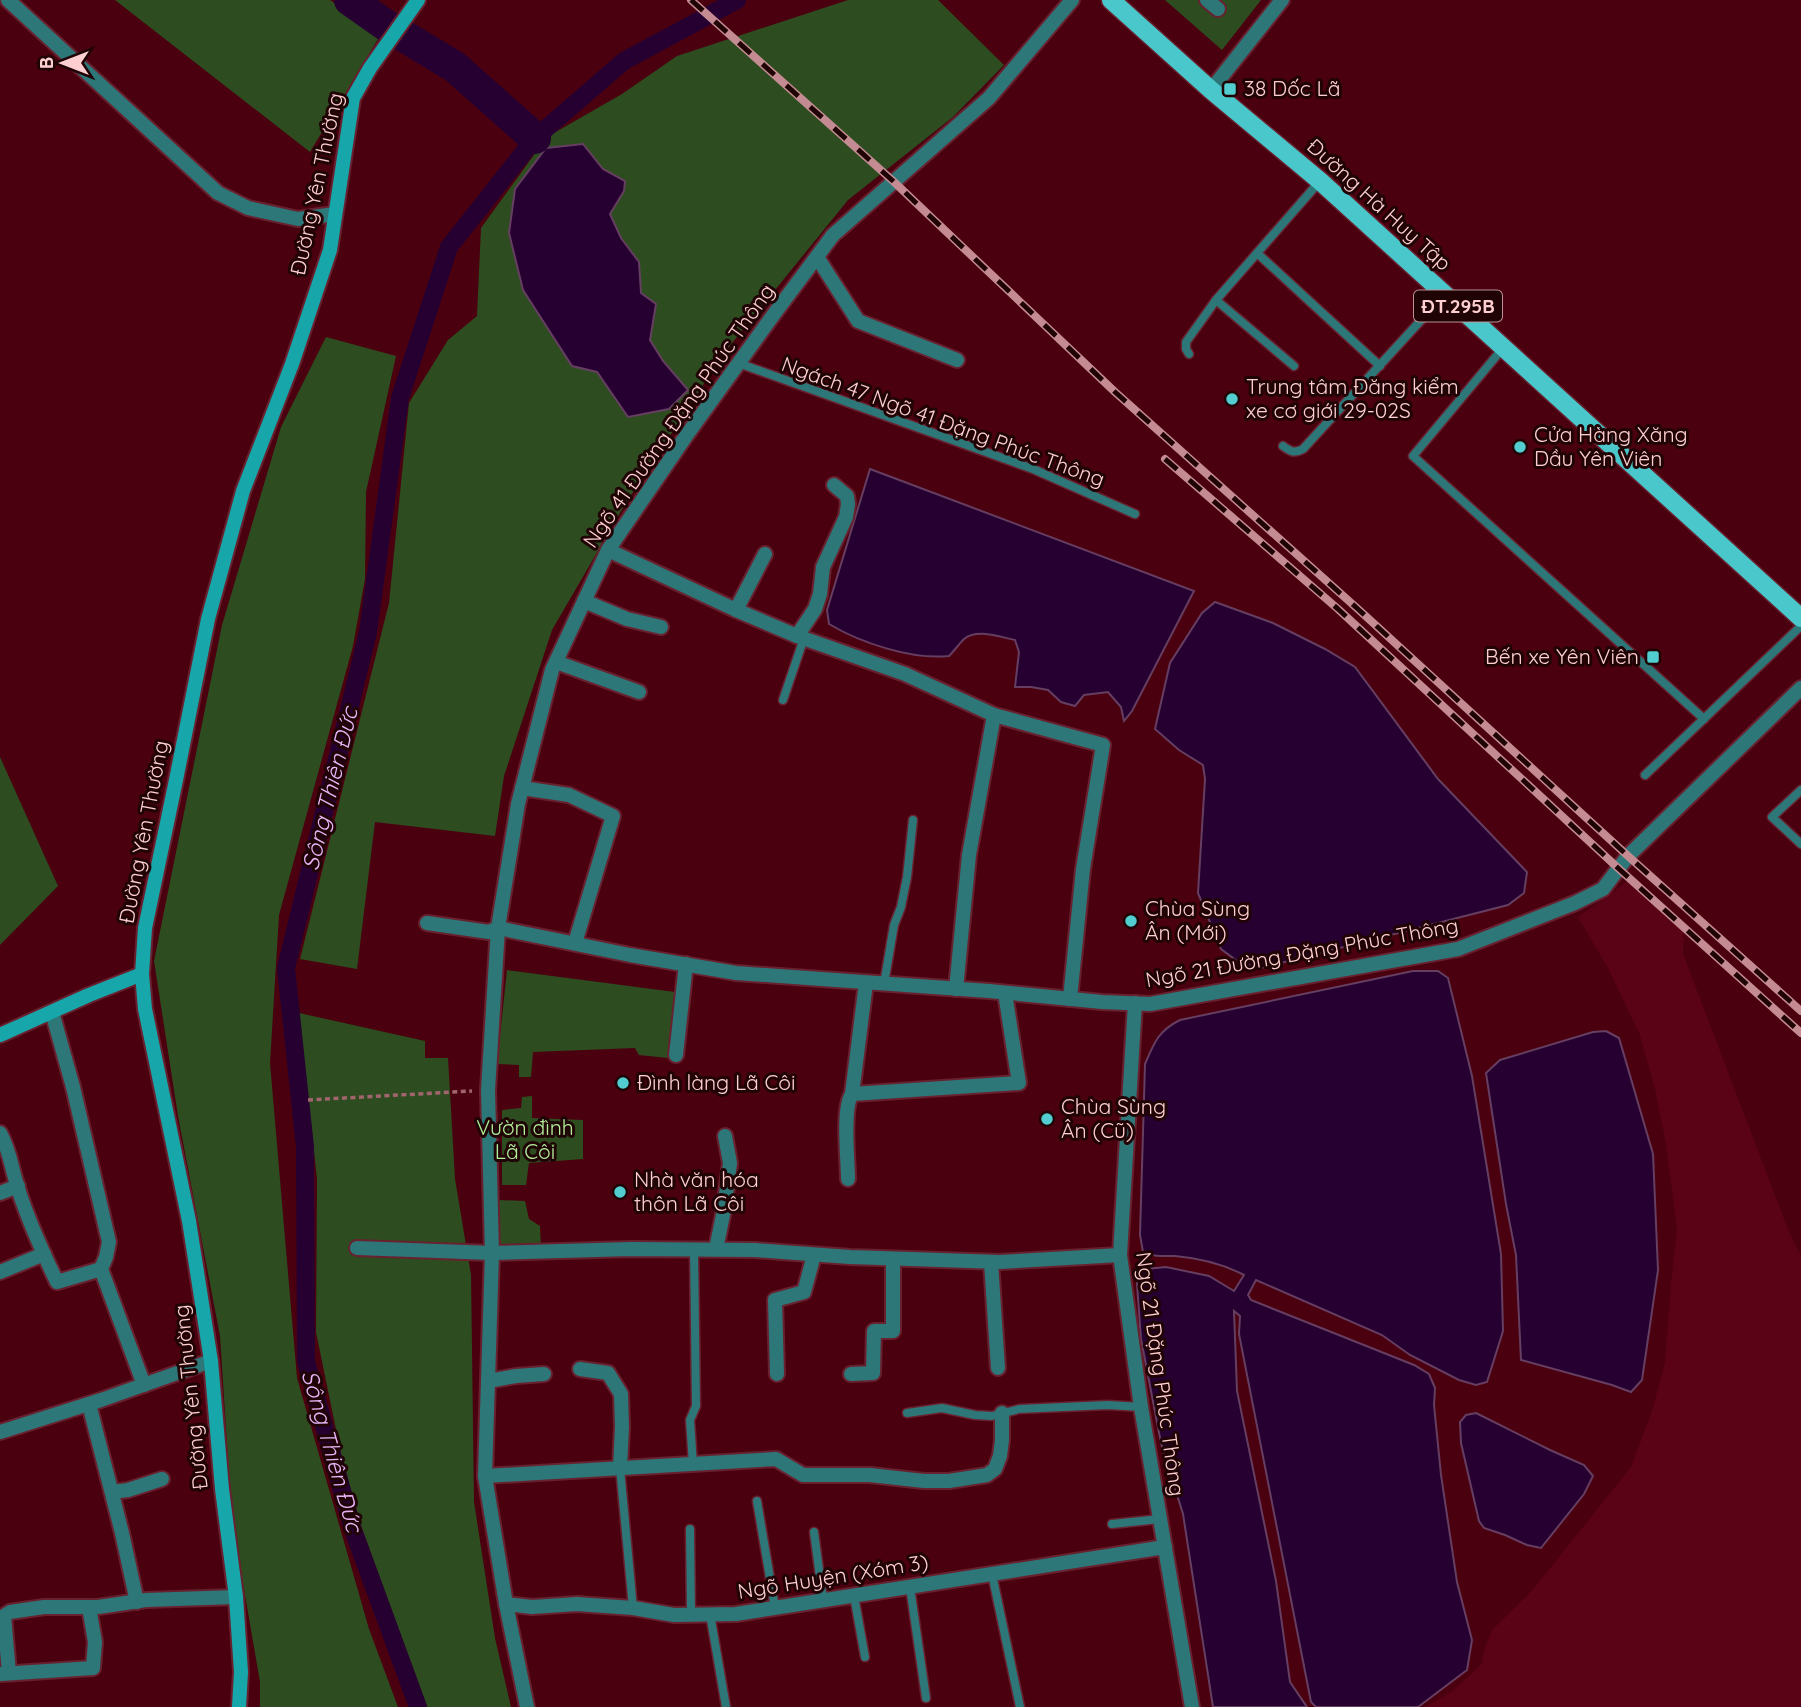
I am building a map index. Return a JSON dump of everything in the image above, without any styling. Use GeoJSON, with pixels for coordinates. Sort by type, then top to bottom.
{"type":"FeatureCollection","features":[{"type":"Feature","properties":{"kind":"main road","name":"Đường Yên Thường"},"geometry":{"type":"LineString","coordinates":[[239,1707],[241,1672],[236,1597],[222,1489],[211,1361],[189,1221],[145,1009],[142,974],[145,928],[208,618],[243,491],[292,365],[330,250],[354,98],[370,68],[418,0]]}},
{"type":"Feature","properties":{"kind":"main road","name":"Đường Hà Huy Tập"},"geometry":{"type":"LineString","coordinates":[[1111,0],[1211,90],[1320,180],[1801,618]]}},
{"type":"Feature","properties":{"kind":"main road"},"geometry":{"type":"LineString","coordinates":[[1,1032],[142,974]]}},
{"type":"Feature","properties":{"kind":"street"},"geometry":{"type":"LineString","coordinates":[[8,0],[218,193],[248,208],[298,219],[335,214]]}},
{"type":"Feature","properties":{"kind":"street","name":"Ngõ 41 Đường Đặng Phúc Thông"},"geometry":{"type":"LineString","coordinates":[[527,1707],[506,1604],[485,1476],[492,1253],[488,1090],[498,928],[518,804],[552,670],[608,550],[738,363],[833,235],[989,98],[1073,0]]}},
{"type":"Feature","properties":{"kind":"street"},"geometry":{"type":"LineString","coordinates":[[1211,90],[1282,0]]}},
{"type":"Feature","properties":{"kind":"street"},"geometry":{"type":"LineString","coordinates":[[817,257],[858,321],[957,360]]}},
{"type":"Feature","properties":{"kind":"street"},"geometry":{"type":"LineString","coordinates":[[801,637],[820,594],[823,567],[846,517],[847,496],[834,485]]}},
{"type":"Feature","properties":{"kind":"street"},"geometry":{"type":"LineString","coordinates":[[608,550],[736,610],[801,637],[905,674],[994,715],[1103,746],[1083,869],[1070,999]]}},
{"type":"Feature","properties":{"kind":"street"},"geometry":{"type":"LineString","coordinates":[[736,610],[765,554]]}},
{"type":"Feature","properties":{"kind":"street"},"geometry":{"type":"LineString","coordinates":[[584,601],[627,619],[661,627]]}},
{"type":"Feature","properties":{"kind":"street"},"geometry":{"type":"LineString","coordinates":[[556,662],[639,692]]}},
{"type":"Feature","properties":{"kind":"street","name":"Ngõ 21 Đường Đặng Phúc Thông"},"geometry":{"type":"LineString","coordinates":[[427,923],[489,932],[498,928],[736,973],[1150,1004],[1458,949],[1575,903],[1603,888],[1628,856],[1801,688]]}},
{"type":"Feature","properties":{"kind":"street"},"geometry":{"type":"LineString","coordinates":[[956,989],[969,855],[994,715]]}},
{"type":"Feature","properties":{"kind":"street"},"geometry":{"type":"LineString","coordinates":[[522,788],[569,796],[613,816],[575,943]]}},
{"type":"Feature","properties":{"kind":"street"},"geometry":{"type":"LineString","coordinates":[[676,1055],[686,964]]}},
{"type":"Feature","properties":{"kind":"street"},"geometry":{"type":"LineString","coordinates":[[848,1179],[847,1111],[852,1094],[866,983]]}},
{"type":"Feature","properties":{"kind":"street"},"geometry":{"type":"LineString","coordinates":[[852,1094],[1019,1083],[1005,993]]}},
{"type":"Feature","properties":{"kind":"street","name":"Ngõ 21 Đặng Phúc Thông"},"geometry":{"type":"LineString","coordinates":[[1135,1003],[1120,1255],[1141,1407],[1192,1707]]}},
{"type":"Feature","properties":{"kind":"street"},"geometry":{"type":"LineString","coordinates":[[52,1012],[73,1087],[109,1242],[101,1269],[144,1385]]}},
{"type":"Feature","properties":{"kind":"street"},"geometry":{"type":"LineString","coordinates":[[0,1133],[8,1146],[18,1186],[57,1282],[101,1269]]}},
{"type":"Feature","properties":{"kind":"street"},"geometry":{"type":"LineString","coordinates":[[716,1250],[730,1163],[725,1136]]}},
{"type":"Feature","properties":{"kind":"street"},"geometry":{"type":"LineString","coordinates":[[0,1193],[18,1186]]}},
{"type":"Feature","properties":{"kind":"street"},"geometry":{"type":"LineString","coordinates":[[358,1248],[492,1253],[631,1249],[755,1250],[991,1262],[1120,1255]]}},
{"type":"Feature","properties":{"kind":"street"},"geometry":{"type":"LineString","coordinates":[[0,1272],[44,1254]]}},
{"type":"Feature","properties":{"kind":"street"},"geometry":{"type":"LineString","coordinates":[[777,1374],[775,1300],[804,1292],[814,1255]]}},
{"type":"Feature","properties":{"kind":"street"},"geometry":{"type":"LineString","coordinates":[[851,1374],[873,1373],[874,1331],[893,1331],[893,1259]]}},
{"type":"Feature","properties":{"kind":"street"},"geometry":{"type":"LineString","coordinates":[[991,1262],[998,1368]]}},
{"type":"Feature","properties":{"kind":"street"},"geometry":{"type":"LineString","coordinates":[[0,1432],[211,1361]]}},
{"type":"Feature","properties":{"kind":"street"},"geometry":{"type":"LineString","coordinates":[[580,1369],[608,1373],[621,1394],[620,1468]]}},
{"type":"Feature","properties":{"kind":"street"},"geometry":{"type":"LineString","coordinates":[[488,1381],[544,1374]]}},
{"type":"Feature","properties":{"kind":"street"},"geometry":{"type":"LineString","coordinates":[[89,1404],[137,1602]]}},
{"type":"Feature","properties":{"kind":"street"},"geometry":{"type":"LineString","coordinates":[[485,1476],[776,1459],[803,1475],[870,1475],[949,1480],[987,1475],[995,1469],[1002,1440],[1002,1413]]}},
{"type":"Feature","properties":{"kind":"street"},"geometry":{"type":"LineString","coordinates":[[112,1492],[162,1479]]}},
{"type":"Feature","properties":{"kind":"street","name":"Ngõ Huyện (Xóm 3)"},"geometry":{"type":"LineString","coordinates":[[506,1604],[532,1607],[578,1604],[633,1608],[674,1615],[736,1614],[1165,1547]]}},
{"type":"Feature","properties":{"kind":"street"},"geometry":{"type":"LineString","coordinates":[[89,1607],[95,1642],[93,1668],[4,1674],[4,1616],[10,1612],[44,1607],[89,1607],[236,1597]]}},
{"type":"Feature","properties":{"kind":"lane"},"geometry":{"type":"LineString","coordinates":[[1189,354],[1186,342],[1216,300],[1320,180]]}},
{"type":"Feature","properties":{"kind":"lane"},"geometry":{"type":"LineString","coordinates":[[1257,253],[1380,366]]}},
{"type":"Feature","properties":{"kind":"lane"},"geometry":{"type":"LineString","coordinates":[[1283,446],[1291,452],[1303,449],[1445,294]]}},
{"type":"Feature","properties":{"kind":"lane"},"geometry":{"type":"LineString","coordinates":[[1216,300],[1294,366]]}},
{"type":"Feature","properties":{"kind":"lane"},"geometry":{"type":"LineString","coordinates":[[1503,347],[1413,456],[1704,719]]}},
{"type":"Feature","properties":{"kind":"lane","name":"Ngách 47 Ngõ 41 Đặng Phúc Thông"},"geometry":{"type":"LineString","coordinates":[[738,363],[1033,469],[1135,514]]}},
{"type":"Feature","properties":{"kind":"lane"},"geometry":{"type":"LineString","coordinates":[[1645,775],[1801,626]]}},
{"type":"Feature","properties":{"kind":"lane"},"geometry":{"type":"LineString","coordinates":[[783,700],[801,637]]}},
{"type":"Feature","properties":{"kind":"lane"},"geometry":{"type":"LineString","coordinates":[[1801,790],[1772,817],[1801,844]]}},
{"type":"Feature","properties":{"kind":"lane"},"geometry":{"type":"LineString","coordinates":[[884,984],[894,925],[907,877],[913,820]]}},
{"type":"Feature","properties":{"kind":"lane"},"geometry":{"type":"LineString","coordinates":[[693,1464],[690,1420],[696,1406],[694,1249]]}},
{"type":"Feature","properties":{"kind":"lane"},"geometry":{"type":"LineString","coordinates":[[907,1413],[942,1408],[992,1416],[1019,1409],[1108,1405],[1141,1407]]}},
{"type":"Feature","properties":{"kind":"lane"},"geometry":{"type":"LineString","coordinates":[[620,1468],[633,1608]]}},
{"type":"Feature","properties":{"kind":"lane"},"geometry":{"type":"LineString","coordinates":[[757,1501],[775,1608]]}},
{"type":"Feature","properties":{"kind":"lane"},"geometry":{"type":"LineString","coordinates":[[1112,1524],[1160,1520]]}},
{"type":"Feature","properties":{"kind":"lane"},"geometry":{"type":"LineString","coordinates":[[690,1529],[691,1614]]}},
{"type":"Feature","properties":{"kind":"lane"},"geometry":{"type":"LineString","coordinates":[[814,1532],[822,1600]]}},
{"type":"Feature","properties":{"kind":"lane"},"geometry":{"type":"LineString","coordinates":[[992,1574],[1020,1707]]}},
{"type":"Feature","properties":{"kind":"lane"},"geometry":{"type":"LineString","coordinates":[[910,1587],[926,1698]]}},
{"type":"Feature","properties":{"kind":"lane"},"geometry":{"type":"LineString","coordinates":[[854,1595],[865,1657]]}},
{"type":"Feature","properties":{"kind":"lane"},"geometry":{"type":"LineString","coordinates":[[710,1614],[726,1707]]}},
{"type":"Feature","properties":{"kind":"path"},"geometry":{"type":"LineString","coordinates":[[308,1100],[488,1090]]}},
{"type":"Feature","properties":{"kind":"shaded area"},"geometry":{"type":"Polygon","coordinates":[[[583,144],[603,169],[625,181],[624,191],[610,214],[621,238],[639,262],[641,293],[656,304],[650,340],[663,361],[688,390],[669,409],[628,417],[597,372],[572,366],[523,290],[509,233],[515,189],[546,148],[583,144]]]}},
{"type":"Feature","properties":{"kind":"shaded area"},"geometry":{"type":"Polygon","coordinates":[[[870,469],[1194,591],[1132,711],[1124,721],[1121,707],[1108,692],[1084,695],[1075,706],[1061,702],[1048,690],[1015,687],[1019,652],[1015,640],[975,634],[964,639],[949,656],[935,657],[887,649],[856,638],[829,624],[827,610],[870,469]]]}},
{"type":"Feature","properties":{"kind":"shaded area"},"geometry":{"type":"Polygon","coordinates":[[[1215,602],[1273,623],[1355,667],[1438,779],[1527,872],[1524,893],[1508,905],[1261,968],[1240,963],[1221,949],[1198,893],[1205,779],[1203,765],[1179,750],[1155,729],[1170,663],[1202,613],[1215,602]]]}},
{"type":"Feature","properties":{"kind":"shaded area"},"geometry":{"type":"Polygon","coordinates":[[[1632,878],[1684,922],[1683,954],[1789,1232],[1801,1256],[1801,1707],[1425,1707],[1451,1692],[1482,1664],[1485,1647],[1493,1629],[1531,1592],[1631,1467],[1652,1411],[1665,1363],[1677,1229],[1666,1144],[1640,1035],[1608,968],[1578,917],[1632,878]]]}},
{"type":"Feature","properties":{"kind":"shaded area"},"geometry":{"type":"Polygon","coordinates":[[[1413,971],[1438,971],[1448,978],[1472,1076],[1501,1254],[1503,1331],[1487,1382],[1476,1385],[1459,1380],[1410,1355],[1382,1335],[1256,1280],[1248,1295],[1251,1300],[1414,1365],[1429,1374],[1435,1388],[1434,1405],[1441,1475],[1457,1582],[1472,1640],[1467,1670],[1418,1707],[1316,1707],[1311,1702],[1239,1334],[1240,1316],[1234,1311],[1237,1391],[1276,1581],[1290,1682],[1307,1707],[1213,1707],[1183,1514],[1161,1443],[1141,1339],[1137,1284],[1138,1274],[1146,1269],[1166,1267],[1209,1276],[1234,1291],[1244,1275],[1201,1260],[1143,1252],[1140,1235],[1145,1064],[1158,1038],[1180,1020],[1413,971]]]}},
{"type":"Feature","properties":{"kind":"shaded area"},"geometry":{"type":"Polygon","coordinates":[[[1606,1031],[1619,1038],[1653,1154],[1658,1270],[1642,1380],[1631,1392],[1521,1360],[1516,1255],[1486,1073],[1500,1060],[1593,1032],[1606,1031]]]}},
{"type":"Feature","properties":{"kind":"shaded area"},"geometry":{"type":"Polygon","coordinates":[[[1476,1413],[1584,1465],[1593,1476],[1584,1494],[1541,1548],[1484,1528],[1479,1521],[1461,1443],[1460,1422],[1466,1415],[1476,1413]]]}},
{"type":"Feature","properties":{"kind":"green space"},"geometry":{"type":"Polygon","coordinates":[[[115,0],[330,0],[381,34],[310,152],[115,0]]]}},
{"type":"Feature","properties":{"kind":"green space"},"geometry":{"type":"Polygon","coordinates":[[[848,0],[938,0],[1004,65],[953,117],[848,200],[724,353],[624,506],[552,630],[504,776],[495,836],[375,822],[357,969],[300,959],[389,603],[409,403],[448,340],[477,316],[481,228],[547,137],[622,94],[677,56],[848,0]]]}},
{"type":"Feature","properties":{"kind":"green space"},"geometry":{"type":"Polygon","coordinates":[[[1165,0],[1261,0],[1222,50],[1165,0]]]}},
{"type":"Feature","properties":{"kind":"green space"},"geometry":{"type":"Polygon","coordinates":[[[326,337],[396,356],[366,492],[365,579],[353,646],[279,915],[270,1063],[297,1378],[369,1629],[398,1707],[260,1707],[260,1682],[232,1520],[220,1336],[178,1116],[154,961],[222,625],[281,427],[326,337]]]}},
{"type":"Feature","properties":{"kind":"green space"},"geometry":{"type":"Polygon","coordinates":[[[0,757],[58,886],[0,945],[0,757]]]}},
{"type":"Feature","properties":{"kind":"green space"},"geometry":{"type":"Polygon","coordinates":[[[507,970],[675,992],[668,1058],[639,1055],[635,1048],[533,1052],[531,1077],[519,1077],[519,1065],[497,1064],[507,970]]]}},
{"type":"Feature","properties":{"kind":"green space"},"geometry":{"type":"Polygon","coordinates":[[[299,1013],[425,1041],[425,1058],[448,1058],[455,1179],[471,1275],[474,1502],[495,1638],[511,1707],[427,1707],[349,1493],[316,1332],[317,1179],[299,1013]]]}},
{"type":"Feature","properties":{"kind":"green space","name":"Vườn đình Lã Côi"},"geometry":{"type":"Polygon","coordinates":[[[532,1096],[532,1118],[583,1120],[583,1159],[529,1163],[526,1185],[502,1185],[502,1110],[521,1108],[522,1097],[532,1096]]]}},
{"type":"Feature","properties":{"kind":"green space"},"geometry":{"type":"Polygon","coordinates":[[[498,1200],[525,1201],[529,1219],[540,1226],[541,1248],[498,1253],[498,1200]]]}},
{"type":"Feature","properties":{"kind":"waterway"},"geometry":{"type":"LineString","coordinates":[[350,0],[455,67],[535,138]]}},
{"type":"Feature","properties":{"kind":"waterway","name":"Sông Thiên Đức"},"geometry":{"type":"LineString","coordinates":[[418,1707],[353,1530],[306,1361],[305,1147],[286,968],[368,632],[400,398],[449,247],[535,138],[624,61],[737,0]]}},
{"type":"Feature","properties":{"kind":"railway"},"geometry":{"type":"LineString","coordinates":[[691,0],[893,181],[1115,392],[1801,1011]]}},
{"type":"Feature","properties":{"kind":"railway"},"geometry":{"type":"LineString","coordinates":[[1165,459],[1338,609],[1801,1033]]}},
{"type":"Feature","properties":{"kind":"place","name":"38 Dốc Lã"},"geometry":{"type":"Point","coordinates":[1230,89]}},
{"type":"Feature","properties":{"kind":"place","name":"Trung tâm Đăng kiểm xe cơ giới 29-02S"},"geometry":{"type":"Point","coordinates":[1232,399]}},
{"type":"Feature","properties":{"kind":"place","name":"Cửa Hàng Xăng Dầu Yên Viên"},"geometry":{"type":"Point","coordinates":[1520,447]}},
{"type":"Feature","properties":{"kind":"place","name":"Bến xe Yên Viên"},"geometry":{"type":"Point","coordinates":[1653,657]}},
{"type":"Feature","properties":{"kind":"place","name":"Chùa Sùng Ân (Mới)"},"geometry":{"type":"Point","coordinates":[1131,921]}},
{"type":"Feature","properties":{"kind":"place","name":"Đình làng Lã Côi"},"geometry":{"type":"Point","coordinates":[623,1083]}},
{"type":"Feature","properties":{"kind":"place","name":"Chùa Sùng Ân (Cũ)"},"geometry":{"type":"Point","coordinates":[1047,1119]}},
{"type":"Feature","properties":{"kind":"place","name":"Nhà văn hóa thôn Lã Côi"},"geometry":{"type":"Point","coordinates":[620,1192]}}]}
